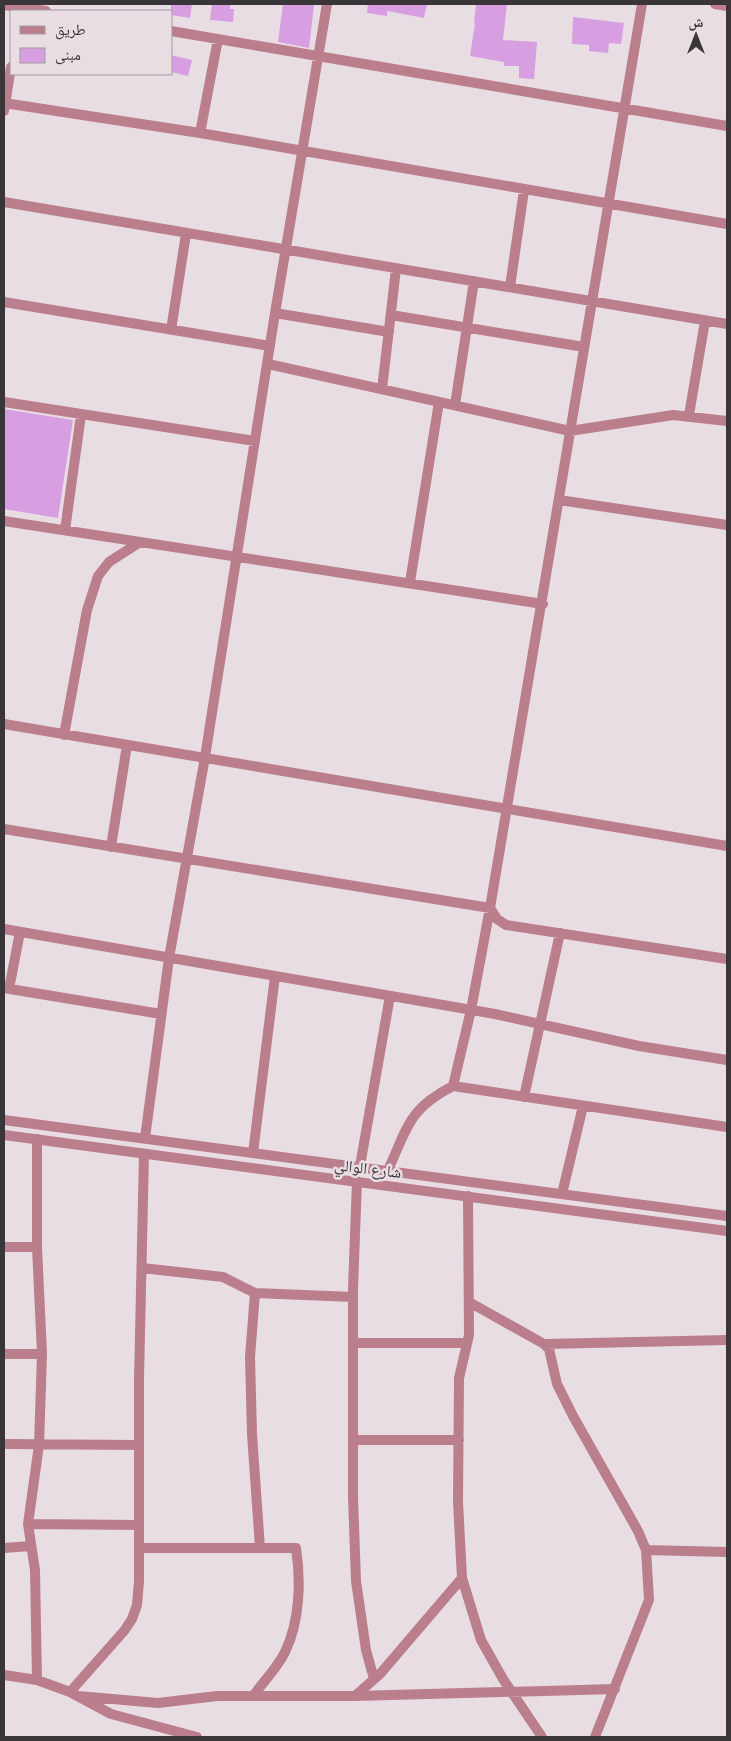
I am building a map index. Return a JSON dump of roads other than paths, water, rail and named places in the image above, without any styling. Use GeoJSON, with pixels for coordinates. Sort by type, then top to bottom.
{"type":"FeatureCollection","features":[{"type":"Feature","properties":{"kind":"street"},"geometry":{"type":"LineString","coordinates":[[4,4],[40,10]]}},
{"type":"Feature","properties":{"kind":"street"},"geometry":{"type":"LineString","coordinates":[[145,1138],[169,958],[205,757],[275,313],[327,4]]}},
{"type":"Feature","properties":{"kind":"street"},"geometry":{"type":"LineString","coordinates":[[453,1086],[471,1010],[490,908],[543,604],[607,204],[642,4]]}},
{"type":"Feature","properties":{"kind":"street"},"geometry":{"type":"LineString","coordinates":[[715,4],[727,6]]}},
{"type":"Feature","properties":{"kind":"street"},"geometry":{"type":"LineString","coordinates":[[172,31],[727,126]]}},
{"type":"Feature","properties":{"kind":"street"},"geometry":{"type":"LineString","coordinates":[[200,133],[218,39]]}},
{"type":"Feature","properties":{"kind":"street"},"geometry":{"type":"LineString","coordinates":[[10,73],[4,106],[200,133],[727,224]]}},
{"type":"Feature","properties":{"kind":"street"},"geometry":{"type":"LineString","coordinates":[[510,288],[524,190]]}},
{"type":"Feature","properties":{"kind":"street"},"geometry":{"type":"LineString","coordinates":[[4,202],[727,324]]}},
{"type":"Feature","properties":{"kind":"street"},"geometry":{"type":"LineString","coordinates":[[171,330],[186,234]]}},
{"type":"Feature","properties":{"kind":"street"},"geometry":{"type":"LineString","coordinates":[[382,389],[396,269]]}},
{"type":"Feature","properties":{"kind":"street"},"geometry":{"type":"LineString","coordinates":[[455,405],[474,281]]}},
{"type":"Feature","properties":{"kind":"street"},"geometry":{"type":"LineString","coordinates":[[4,302],[270,346]]}},
{"type":"Feature","properties":{"kind":"street"},"geometry":{"type":"LineString","coordinates":[[275,313],[389,332]]}},
{"type":"Feature","properties":{"kind":"street"},"geometry":{"type":"LineString","coordinates":[[391,315],[584,347]]}},
{"type":"Feature","properties":{"kind":"street"},"geometry":{"type":"LineString","coordinates":[[689,415],[705,321]]}},
{"type":"Feature","properties":{"kind":"street"},"geometry":{"type":"LineString","coordinates":[[268,364],[570,430],[663,416],[689,415],[727,421]]}},
{"type":"Feature","properties":{"kind":"street"},"geometry":{"type":"LineString","coordinates":[[4,402],[255,441]]}},
{"type":"Feature","properties":{"kind":"street"},"geometry":{"type":"LineString","coordinates":[[410,582],[439,402]]}},
{"type":"Feature","properties":{"kind":"street"},"geometry":{"type":"LineString","coordinates":[[65,530],[81,415]]}},
{"type":"Feature","properties":{"kind":"street"},"geometry":{"type":"LineString","coordinates":[[560,500],[727,525]]}},
{"type":"Feature","properties":{"kind":"street"},"geometry":{"type":"LineString","coordinates":[[4,520],[543,604]]}},
{"type":"Feature","properties":{"kind":"street"},"geometry":{"type":"LineString","coordinates":[[64,734],[84,620],[98,576],[109,562],[140,542]]}},
{"type":"Feature","properties":{"kind":"street"},"geometry":{"type":"LineString","coordinates":[[4,724],[727,846]]}},
{"type":"Feature","properties":{"kind":"street"},"geometry":{"type":"LineString","coordinates":[[111,847],[127,745]]}},
{"type":"Feature","properties":{"kind":"street"},"geometry":{"type":"LineString","coordinates":[[4,829],[490,908],[497,919],[506,925],[727,959]]}},
{"type":"Feature","properties":{"kind":"street"},"geometry":{"type":"LineString","coordinates":[[4,929],[471,1010],[639,1046],[727,1060]]}},
{"type":"Feature","properties":{"kind":"street"},"geometry":{"type":"LineString","coordinates":[[20,932],[7,988],[161,1014]]}},
{"type":"Feature","properties":{"kind":"street"},"geometry":{"type":"LineString","coordinates":[[524,1097],[560,933]]}},
{"type":"Feature","properties":{"kind":"street"},"geometry":{"type":"LineString","coordinates":[[252,1152],[275,976]]}},
{"type":"Feature","properties":{"kind":"street"},"geometry":{"type":"LineString","coordinates":[[360,1166],[390,996]]}},
{"type":"Feature","properties":{"kind":"street"},"geometry":{"type":"LineString","coordinates":[[388,1170],[418,1108],[433,1096],[453,1086],[727,1127]]}},
{"type":"Feature","properties":{"kind":"street"},"geometry":{"type":"LineString","coordinates":[[562,1194],[583,1106]]}},
{"type":"Feature","properties":{"kind":"street","name":"شارع الوالي"},"geometry":{"type":"LineString","coordinates":[[4,1120],[727,1216]]}},
{"type":"Feature","properties":{"kind":"street","name":"شارع الوالي"},"geometry":{"type":"LineString","coordinates":[[4,1135],[727,1231]]}},
{"type":"Feature","properties":{"kind":"street"},"geometry":{"type":"LineString","coordinates":[[37,1680],[35,1570],[28,1524],[38,1445],[42,1354],[37,1247],[38,1140]]}},
{"type":"Feature","properties":{"kind":"street"},"geometry":{"type":"LineString","coordinates":[[74,1694],[124,1631],[132,1619],[137,1605],[140,1581],[144,1154]]}},
{"type":"Feature","properties":{"kind":"street"},"geometry":{"type":"LineString","coordinates":[[357,1181],[353,1297],[353,1497],[356,1581],[366,1650],[374,1679]]}},
{"type":"Feature","properties":{"kind":"street"},"geometry":{"type":"LineString","coordinates":[[468,1196],[469,1302],[467,1343],[459,1378],[458,1502],[462,1578],[481,1640],[511,1691],[542,1737]]}},
{"type":"Feature","properties":{"kind":"street"},"geometry":{"type":"LineString","coordinates":[[4,1247],[37,1247]]}},
{"type":"Feature","properties":{"kind":"street"},"geometry":{"type":"LineString","coordinates":[[142,1268],[223,1277],[255,1293],[353,1297]]}},
{"type":"Feature","properties":{"kind":"street"},"geometry":{"type":"LineString","coordinates":[[255,1293],[251,1367],[252,1434],[260,1548]]}},
{"type":"Feature","properties":{"kind":"street"},"geometry":{"type":"LineString","coordinates":[[469,1302],[544,1344],[548,1349],[557,1384],[638,1531],[646,1550],[649,1600],[595,1737]]}},
{"type":"Feature","properties":{"kind":"street"},"geometry":{"type":"LineString","coordinates":[[544,1344],[727,1340]]}},
{"type":"Feature","properties":{"kind":"street"},"geometry":{"type":"LineString","coordinates":[[354,1343],[467,1343]]}},
{"type":"Feature","properties":{"kind":"street"},"geometry":{"type":"LineString","coordinates":[[4,1354],[42,1354]]}},
{"type":"Feature","properties":{"kind":"street"},"geometry":{"type":"LineString","coordinates":[[354,1440],[459,1440]]}},
{"type":"Feature","properties":{"kind":"street"},"geometry":{"type":"LineString","coordinates":[[4,1444],[140,1445]]}},
{"type":"Feature","properties":{"kind":"street"},"geometry":{"type":"LineString","coordinates":[[28,1524],[140,1525]]}},
{"type":"Feature","properties":{"kind":"street"},"geometry":{"type":"LineString","coordinates":[[4,1548],[30,1546]]}},
{"type":"Feature","properties":{"kind":"street"},"geometry":{"type":"LineString","coordinates":[[140,1548],[296,1548],[297,1606],[285,1653],[253,1696]]}},
{"type":"Feature","properties":{"kind":"street"},"geometry":{"type":"LineString","coordinates":[[646,1550],[727,1552]]}},
{"type":"Feature","properties":{"kind":"street"},"geometry":{"type":"LineString","coordinates":[[354,1696],[374,1679],[413,1638],[462,1578]]}},
{"type":"Feature","properties":{"kind":"street"},"geometry":{"type":"LineString","coordinates":[[4,1675],[37,1680],[74,1694],[111,1714],[197,1737]]}},
{"type":"Feature","properties":{"kind":"street"},"geometry":{"type":"LineString","coordinates":[[74,1694],[158,1703],[217,1696],[354,1696],[615,1689]]}}]}
